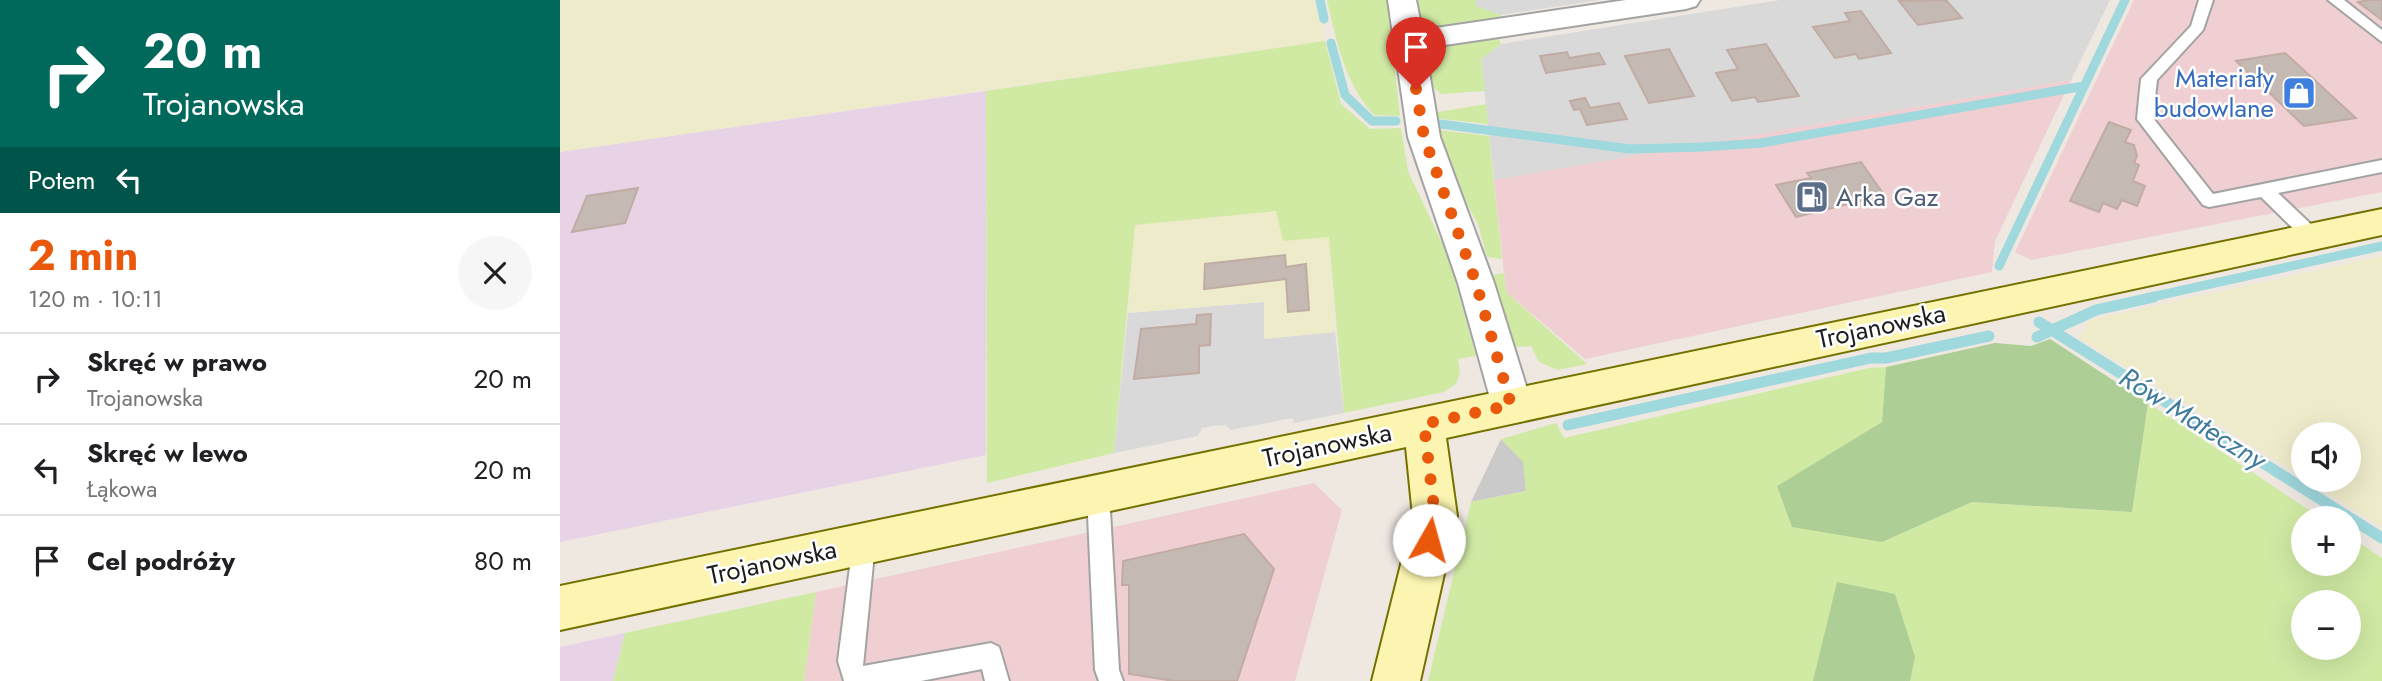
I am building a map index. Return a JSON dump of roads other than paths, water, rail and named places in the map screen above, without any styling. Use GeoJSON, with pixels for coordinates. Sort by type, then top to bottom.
{"type":"FeatureCollection","features":[{"type":"Feature","properties":{"kind":"street"},"geometry":{"type":"LineString","coordinates":[[1402,0],[1424,137],[1476,283],[1511,405]]}},
{"type":"Feature","properties":{"kind":"street"},"geometry":{"type":"LineString","coordinates":[[1409,41],[1686,0]]}},
{"type":"Feature","properties":{"kind":"street","name":"Trojanowska"},"geometry":{"type":"LineString","coordinates":[[560,608],[2382,222]]}},
{"type":"Feature","properties":{"kind":"street"},"geometry":{"type":"LineString","coordinates":[[1396,681],[1435,516],[1424,424]]}},
{"type":"Feature","properties":{"kind":"lane"},"geometry":{"type":"LineString","coordinates":[[2206,0],[2198,27],[2149,79],[2145,119],[2209,201],[2382,166]]}},
{"type":"Feature","properties":{"kind":"lane"},"geometry":{"type":"LineString","coordinates":[[2335,0],[2382,37]]}},
{"type":"Feature","properties":{"kind":"lane"},"geometry":{"type":"LineString","coordinates":[[2264,190],[2312,236]]}},
{"type":"Feature","properties":{"kind":"lane"},"geometry":{"type":"LineString","coordinates":[[1098,493],[1107,670],[1111,681]]}},
{"type":"Feature","properties":{"kind":"lane"},"geometry":{"type":"LineString","coordinates":[[864,543],[850,661],[855,678],[876,678],[991,655],[998,681]]}},
{"type":"Feature","properties":{"kind":"waterway"},"geometry":{"type":"LineString","coordinates":[[1320,0],[1324,19]]}},
{"type":"Feature","properties":{"kind":"waterway","name":"Rów Mateczny"},"geometry":{"type":"LineString","coordinates":[[1999,266],[2125,0]]}},
{"type":"Feature","properties":{"kind":"waterway"},"geometry":{"type":"LineString","coordinates":[[1331,43],[1345,95],[1372,121],[1396,121]]}},
{"type":"Feature","properties":{"kind":"waterway"},"geometry":{"type":"LineString","coordinates":[[1440,124],[1630,149],[1703,147],[1761,143],[2084,86]]}},
{"type":"Feature","properties":{"kind":"waterway"},"geometry":{"type":"LineString","coordinates":[[2147,298],[2382,246]]}},
{"type":"Feature","properties":{"kind":"waterway"},"geometry":{"type":"LineString","coordinates":[[2052,330],[2096,310],[2154,297]]}},
{"type":"Feature","properties":{"kind":"waterway","name":"Rów Mateczny"},"geometry":{"type":"LineString","coordinates":[[2039,322],[2052,330]]}},
{"type":"Feature","properties":{"kind":"waterway"},"geometry":{"type":"LineString","coordinates":[[2037,337],[2052,330]]}},
{"type":"Feature","properties":{"kind":"waterway","name":"Rów Mateczny"},"geometry":{"type":"LineString","coordinates":[[2052,330],[2382,538]]}},
{"type":"Feature","properties":{"kind":"waterway"},"geometry":{"type":"LineString","coordinates":[[1568,425],[1871,358],[1886,358],[1989,336]]}},
{"type":"Feature","properties":{"kind":"place","name":"Materiały budowlane"},"geometry":{"type":"Point","coordinates":[2299,93]}},
{"type":"Feature","properties":{"kind":"place","name":"Arka Gaz"},"geometry":{"type":"Point","coordinates":[1812,197]}}]}
